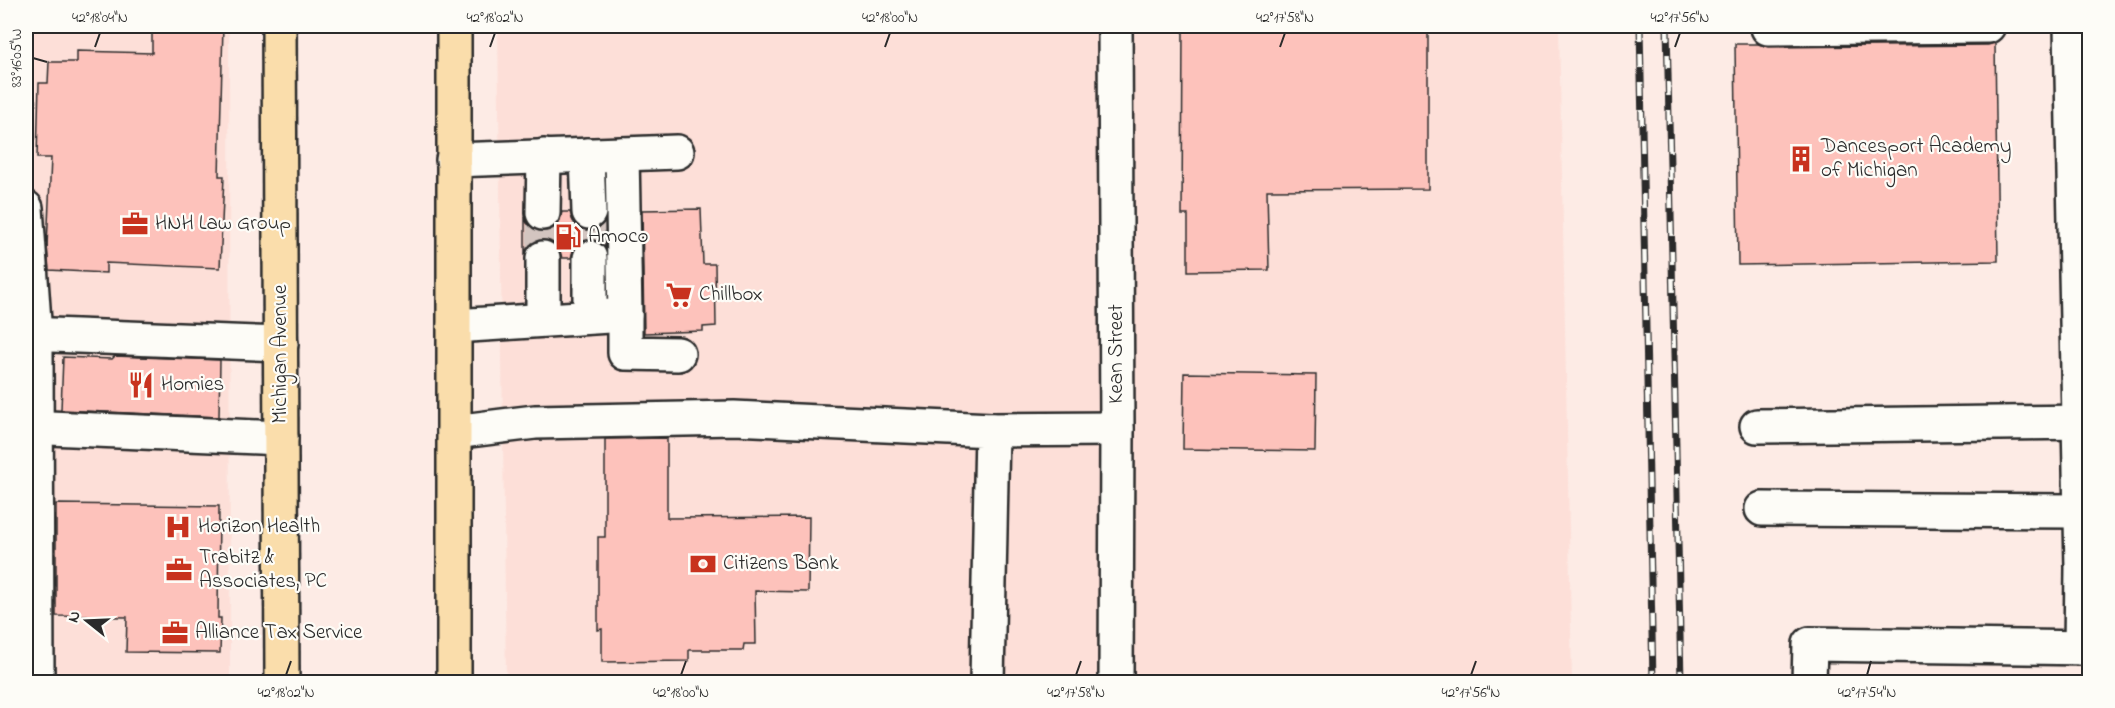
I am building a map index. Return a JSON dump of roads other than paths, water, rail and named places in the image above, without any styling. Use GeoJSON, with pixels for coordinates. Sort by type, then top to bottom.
{"type":"FeatureCollection","features":[{"type":"Feature","properties":{"kind":"main road","name":"Michigan Avenue"},"geometry":{"type":"LineString","coordinates":[[279,26],[282,682]]}},
{"type":"Feature","properties":{"kind":"main road"},"geometry":{"type":"LineString","coordinates":[[454,26],[454,682]]}},
{"type":"Feature","properties":{"kind":"street","name":"Kean Street"},"geometry":{"type":"LineString","coordinates":[[1115,26],[1118,429],[1116,682]]}},
{"type":"Feature","properties":{"kind":"street"},"geometry":{"type":"LineString","coordinates":[[1768,26],[1768,28],[1988,26]]}},
{"type":"Feature","properties":{"kind":"street"},"geometry":{"type":"LineString","coordinates":[[1809,682],[1810,644],[2085,648],[2080,511],[2084,422],[2083,314],[2071,26]]}},
{"type":"Feature","properties":{"kind":"street"},"geometry":{"type":"LineString","coordinates":[[453,160],[677,152]]}},
{"type":"Feature","properties":{"kind":"street"},"geometry":{"type":"LineString","coordinates":[[622,154],[625,353],[678,354]]}},
{"type":"Feature","properties":{"kind":"street"},"geometry":{"type":"LineString","coordinates":[[587,155],[589,212]]}},
{"type":"Feature","properties":{"kind":"street"},"geometry":{"type":"LineString","coordinates":[[543,213],[544,156]]}},
{"type":"Feature","properties":{"kind":"street"},"geometry":{"type":"LineString","coordinates":[[26,208],[30,334],[33,662]]}},
{"type":"Feature","properties":{"kind":"street"},"geometry":{"type":"LineString","coordinates":[[543,258],[543,319]]}},
{"type":"Feature","properties":{"kind":"street"},"geometry":{"type":"LineString","coordinates":[[590,258],[590,316]]}},
{"type":"Feature","properties":{"kind":"street"},"geometry":{"type":"LineString","coordinates":[[454,326],[626,315]]}},
{"type":"Feature","properties":{"kind":"street"},"geometry":{"type":"LineString","coordinates":[[30,334],[281,344]]}},
{"type":"Feature","properties":{"kind":"street"},"geometry":{"type":"LineString","coordinates":[[454,432],[535,422],[734,418],[992,430],[1118,429]]}},
{"type":"Feature","properties":{"kind":"street"},"geometry":{"type":"LineString","coordinates":[[1757,426],[2084,422]]}},
{"type":"Feature","properties":{"kind":"street"},"geometry":{"type":"LineString","coordinates":[[31,428],[281,438]]}},
{"type":"Feature","properties":{"kind":"street"},"geometry":{"type":"LineString","coordinates":[[987,682],[992,430]]}},
{"type":"Feature","properties":{"kind":"street"},"geometry":{"type":"LineString","coordinates":[[1762,509],[2080,511]]}},
{"type":"Feature","properties":{"kind":"tunnel"},"geometry":{"type":"LineString","coordinates":[[589,212],[590,258]]}},
{"type":"Feature","properties":{"kind":"tunnel"},"geometry":{"type":"LineString","coordinates":[[543,213],[543,258]]}},
{"type":"Feature","properties":{"kind":"railway"},"geometry":{"type":"LineString","coordinates":[[1640,26],[1653,682]]}},
{"type":"Feature","properties":{"kind":"railway"},"geometry":{"type":"LineString","coordinates":[[1667,26],[1681,682]]}},
{"type":"Feature","properties":{"kind":"place","name":"Dancesport Academy of Michigan"},"geometry":{"type":"Point","coordinates":[1801,159]}},
{"type":"Feature","properties":{"kind":"place","name":"HNH Law Group"},"geometry":{"type":"Point","coordinates":[135,224]}},
{"type":"Feature","properties":{"kind":"place","name":"Amoco"},"geometry":{"type":"Point","coordinates":[568,237]}},
{"type":"Feature","properties":{"kind":"place","name":"Chillbox"},"geometry":{"type":"Point","coordinates":[679,295]}},
{"type":"Feature","properties":{"kind":"place","name":"Homies"},"geometry":{"type":"Point","coordinates":[141,385]}},
{"type":"Feature","properties":{"kind":"place","name":"Horizon Health"},"geometry":{"type":"Point","coordinates":[178,527]}},
{"type":"Feature","properties":{"kind":"place","name":"Citizens Bank"},"geometry":{"type":"Point","coordinates":[703,564]}},
{"type":"Feature","properties":{"kind":"place","name":"Trabitz & Associates, PC"},"geometry":{"type":"Point","coordinates":[179,570]}},
{"type":"Feature","properties":{"kind":"place","name":"Alliance Tax Service"},"geometry":{"type":"Point","coordinates":[175,633]}}]}
